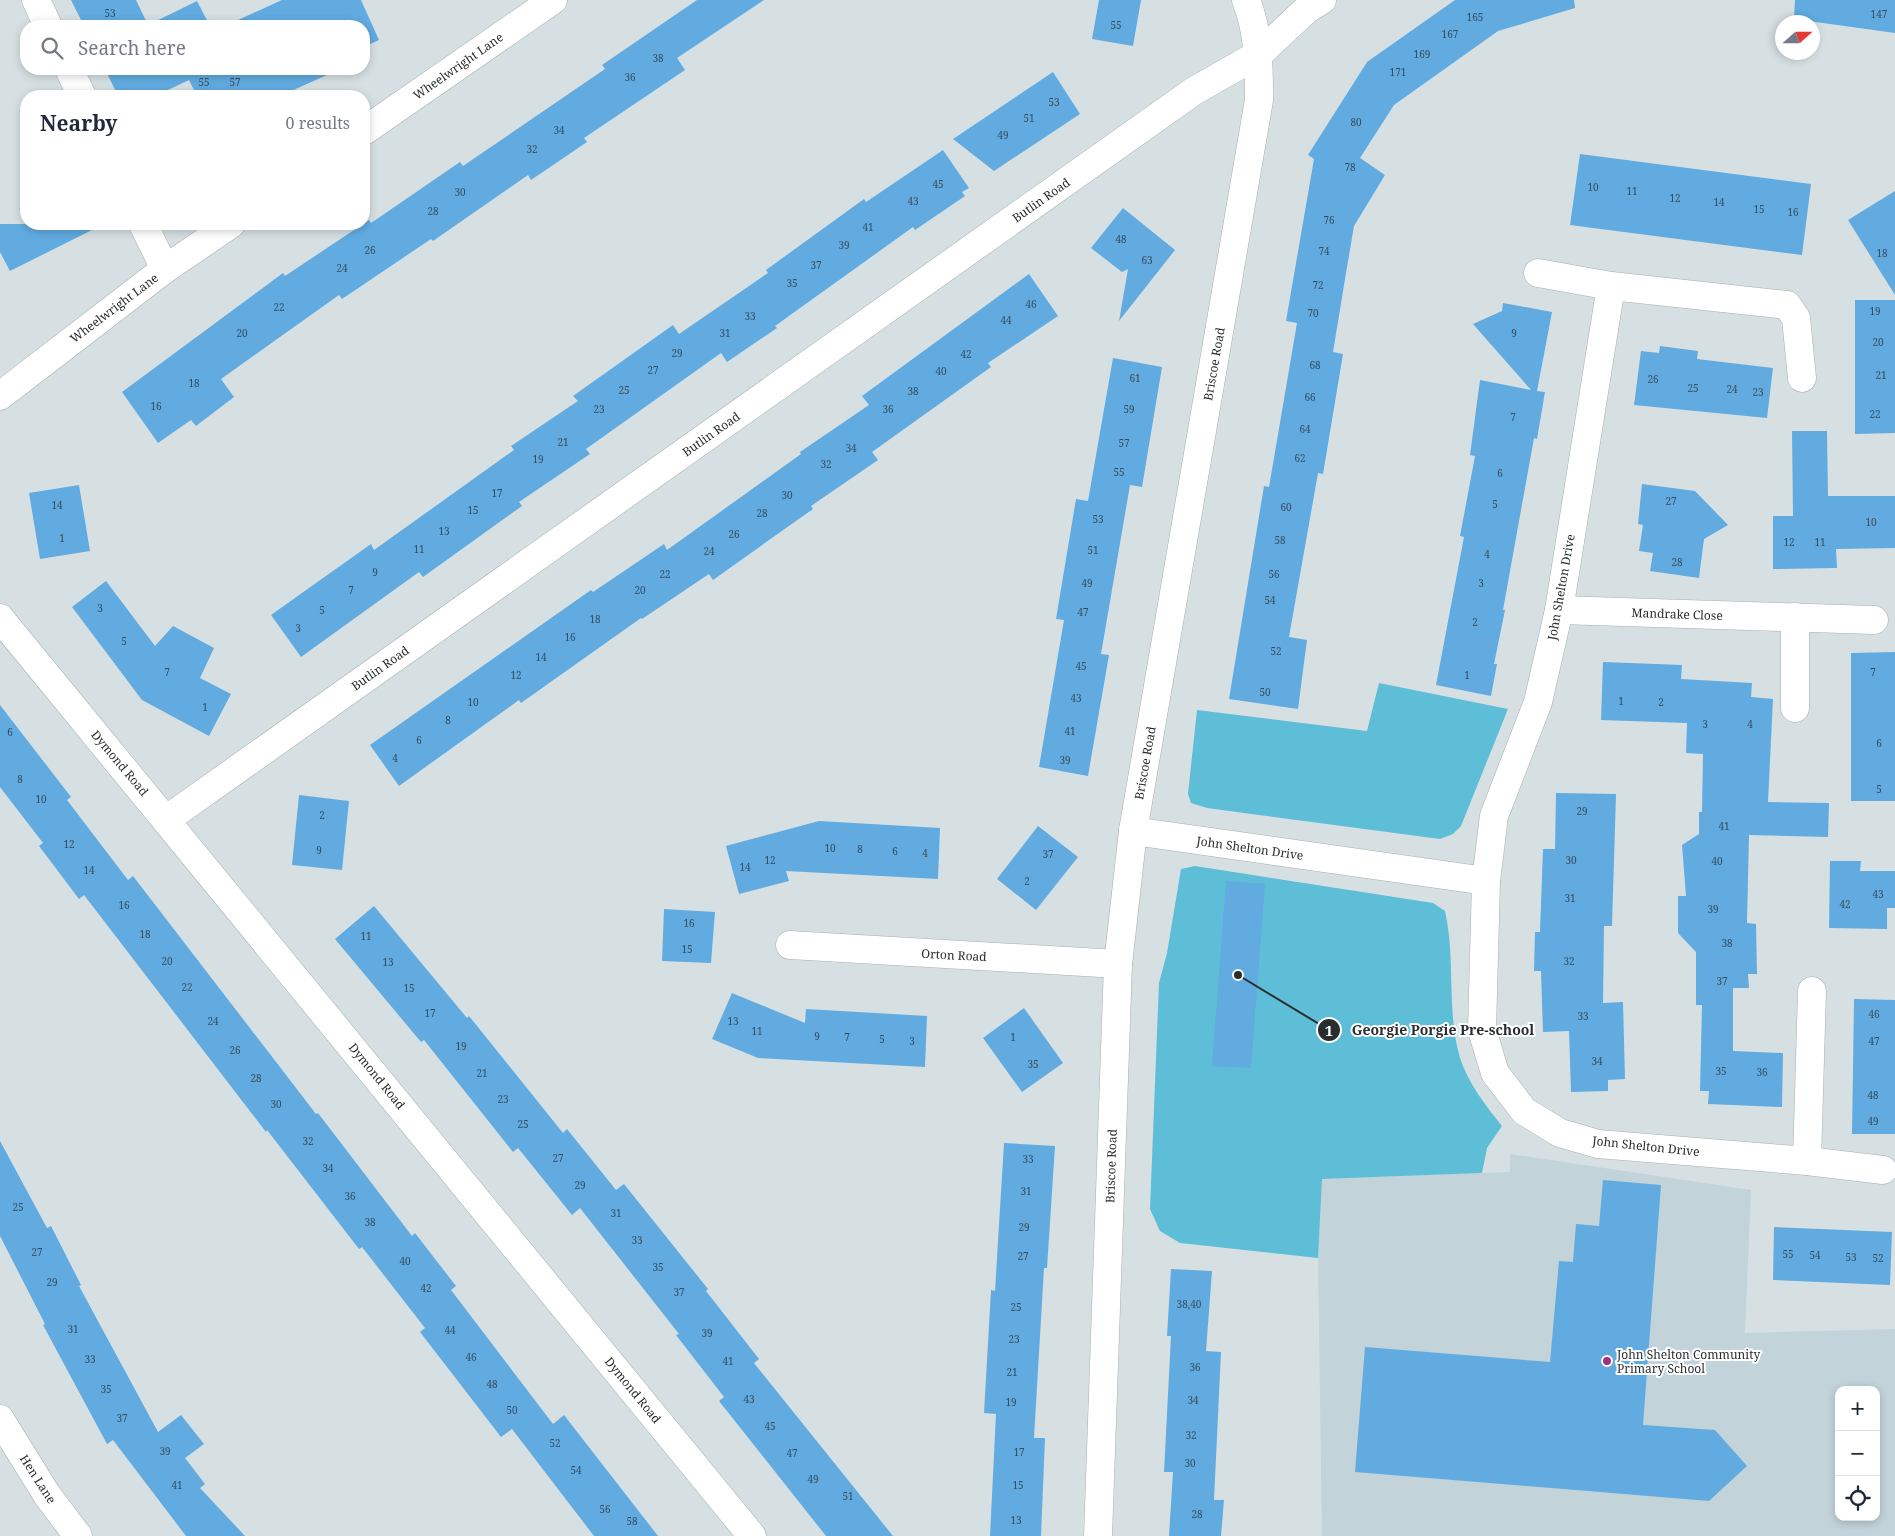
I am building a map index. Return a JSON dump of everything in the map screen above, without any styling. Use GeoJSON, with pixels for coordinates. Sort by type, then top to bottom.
{"type":"FeatureCollection","features":[{"type":"Feature","properties":{"kind":"street"},"geometry":{"type":"LineString","coordinates":[[36,0],[45,20]]}},
{"type":"Feature","properties":{"kind":"street","name":"Wheelwright Lane"},"geometry":{"type":"LineString","coordinates":[[370,127],[553,0]]}},
{"type":"Feature","properties":{"kind":"street","name":"Briscoe Road"},"geometry":{"type":"LineString","coordinates":[[1098,1536],[1118,964],[1133,831],[1259,100],[1259,54],[1254,19],[1246,0]]}},
{"type":"Feature","properties":{"kind":"street","name":"Butlin Road"},"geometry":{"type":"LineString","coordinates":[[167,819],[1194,91],[1259,54],[1306,10],[1322,0]]}},
{"type":"Feature","properties":{"kind":"street"},"geometry":{"type":"LineString","coordinates":[[72,75],[79,90]]}},
{"type":"Feature","properties":{"kind":"street"},"geometry":{"type":"LineString","coordinates":[[146,230],[165,269]]}},
{"type":"Feature","properties":{"kind":"street","name":"Wheelwright Lane"},"geometry":{"type":"LineString","coordinates":[[0,396],[165,269],[222,230]]}},
{"type":"Feature","properties":{"kind":"street"},"geometry":{"type":"LineString","coordinates":[[1538,273],[1611,286],[1787,305],[1796,318],[1802,378]]}},
{"type":"Feature","properties":{"kind":"street","name":"John Shelton Drive"},"geometry":{"type":"LineString","coordinates":[[1611,286],[1559,610],[1538,702],[1494,816],[1486,881],[1482,1030],[1495,1073],[1524,1111],[1560,1133],[1598,1144],[1807,1161],[1883,1170]]}},
{"type":"Feature","properties":{"kind":"street","name":"Mandrake Close"},"geometry":{"type":"LineString","coordinates":[[1559,610],[1874,620]]}},
{"type":"Feature","properties":{"kind":"street"},"geometry":{"type":"LineString","coordinates":[[1795,617],[1795,708]]}},
{"type":"Feature","properties":{"kind":"street","name":"Dymond Road"},"geometry":{"type":"LineString","coordinates":[[0,618],[167,819],[752,1536]]}},
{"type":"Feature","properties":{"kind":"street","name":"John Shelton Drive"},"geometry":{"type":"LineString","coordinates":[[1133,831],[1486,881]]}},
{"type":"Feature","properties":{"kind":"street","name":"Orton Road"},"geometry":{"type":"LineString","coordinates":[[790,945],[1118,964]]}},
{"type":"Feature","properties":{"kind":"street"},"geometry":{"type":"LineString","coordinates":[[1807,1161],[1812,991]]}},
{"type":"Feature","properties":{"kind":"street","name":"Hen Lane"},"geometry":{"type":"LineString","coordinates":[[0,1419],[47,1495],[78,1536]]}},
{"type":"Feature","properties":{"kind":"shaded area"},"geometry":{"type":"Polygon","coordinates":[[[1379,683],[1508,709],[1461,826],[1453,834],[1440,839],[1207,808],[1191,803],[1188,794],[1197,710],[1367,731],[1379,683]]]}},
{"type":"Feature","properties":{"kind":"shaded area"},"geometry":{"type":"Polygon","coordinates":[[[1195,866],[1433,903],[1445,911],[1450,947],[1453,1022],[1460,1058],[1473,1085],[1502,1126],[1487,1148],[1482,1173],[1322,1179],[1318,1258],[1180,1243],[1160,1231],[1150,1209],[1159,983],[1167,953],[1181,869],[1195,866]]]}},
{"type":"Feature","properties":{"kind":"shaded area","name":"John Shelton Community Primary School"},"geometry":{"type":"Polygon","coordinates":[[[1510,1154],[1751,1190],[1745,1333],[1895,1329],[1895,1536],[1322,1536],[1318,1258],[1322,1179],[1510,1172],[1510,1154]]]}},
{"type":"Feature","properties":{"kind":"building"},"geometry":{"type":"Polygon","coordinates":[[[71,0],[136,0],[146,20],[81,20],[71,0]]]}},
{"type":"Feature","properties":{"kind":"building"},"geometry":{"type":"Polygon","coordinates":[[[282,0],[361,0],[370,20],[238,20],[282,0]]]}},
{"type":"Feature","properties":{"kind":"building"},"geometry":{"type":"Polygon","coordinates":[[[697,0],[764,0],[677,58],[685,70],[584,138],[587,142],[531,180],[528,175],[433,241],[431,239],[342,299],[339,295],[221,379],[234,397],[196,426],[191,420],[158,443],[122,392],[283,273],[285,276],[354,230],[370,230],[370,222],[371,223],[460,162],[463,166],[605,69],[602,65],[697,0]]]}},
{"type":"Feature","properties":{"kind":"building"},"geometry":{"type":"Polygon","coordinates":[[[1099,0],[1141,0],[1133,46],[1092,39],[1099,0]]]}},
{"type":"Feature","properties":{"kind":"building"},"geometry":{"type":"Polygon","coordinates":[[[1455,0],[1574,0],[1575,8],[1498,31],[1394,105],[1360,158],[1385,175],[1354,226],[1333,352],[1343,354],[1323,474],[1318,473],[1289,637],[1307,640],[1298,709],[1229,699],[1264,486],[1269,487],[1297,323],[1286,321],[1314,159],[1308,155],[1367,62],[1455,0]]]}},
{"type":"Feature","properties":{"kind":"building"},"geometry":{"type":"Polygon","coordinates":[[[1795,0],[1895,0],[1895,33],[1820,23],[1820,15],[1794,15],[1795,0]]]}},
{"type":"Feature","properties":{"kind":"building"},"geometry":{"type":"Polygon","coordinates":[[[197,1],[207,20],[158,20],[197,1]]]}},
{"type":"Feature","properties":{"kind":"building"},"geometry":{"type":"Polygon","coordinates":[[[370,20],[379,40],[370,44],[370,20]]]}},
{"type":"Feature","properties":{"kind":"building"},"geometry":{"type":"Polygon","coordinates":[[[1053,72],[1080,114],[994,171],[953,139],[1053,72]]]}},
{"type":"Feature","properties":{"kind":"building"},"geometry":{"type":"Polygon","coordinates":[[[108,75],[327,75],[293,90],[194,90],[189,80],[168,90],[115,90],[108,75]]]}},
{"type":"Feature","properties":{"kind":"building"},"geometry":{"type":"Polygon","coordinates":[[[943,150],[969,188],[962,192],[965,196],[915,230],[913,227],[775,326],[777,328],[727,362],[721,353],[586,449],[590,454],[519,502],[522,506],[423,577],[419,572],[301,657],[271,615],[371,544],[374,550],[514,450],[511,446],[578,401],[573,396],[673,325],[679,334],[768,273],[766,270],[864,199],[866,202],[943,150]]]}},
{"type":"Feature","properties":{"kind":"building"},"geometry":{"type":"Polygon","coordinates":[[[1580,154],[1811,184],[1802,255],[1570,225],[1580,154]]]}},
{"type":"Feature","properties":{"kind":"building"},"geometry":{"type":"Polygon","coordinates":[[[1895,191],[1895,295],[1848,220],[1895,191]]]}},
{"type":"Feature","properties":{"kind":"building"},"geometry":{"type":"Polygon","coordinates":[[[1123,208],[1175,250],[1119,321],[1128,269],[1122,272],[1091,248],[1123,208]]]}},
{"type":"Feature","properties":{"kind":"building"},"geometry":{"type":"Polygon","coordinates":[[[0,224],[20,224],[20,230],[92,230],[10,271],[0,252],[0,224]]]}},
{"type":"Feature","properties":{"kind":"building"},"geometry":{"type":"Polygon","coordinates":[[[1029,274],[1058,316],[988,363],[991,367],[872,452],[878,460],[811,506],[813,509],[713,580],[709,574],[641,618],[521,703],[519,700],[399,786],[370,745],[591,590],[593,592],[664,544],[667,550],[801,454],[800,452],[869,405],[862,396],[1029,274]]]}},
{"type":"Feature","properties":{"kind":"building"},"geometry":{"type":"Polygon","coordinates":[[[1855,300],[1895,300],[1895,433],[1855,434],[1855,300]]]}},
{"type":"Feature","properties":{"kind":"building"},"geometry":{"type":"Polygon","coordinates":[[[1503,303],[1552,312],[1537,391],[1545,392],[1537,439],[1534,438],[1503,610],[1505,610],[1494,664],[1497,664],[1491,696],[1436,685],[1464,537],[1460,536],[1475,456],[1470,455],[1480,380],[1531,390],[1473,324],[1502,311],[1503,303]]]}},
{"type":"Feature","properties":{"kind":"building"},"geometry":{"type":"Polygon","coordinates":[[[1660,346],[1698,351],[1697,359],[1773,368],[1767,418],[1634,405],[1641,351],[1659,353],[1660,346]]]}},
{"type":"Feature","properties":{"kind":"building"},"geometry":{"type":"Polygon","coordinates":[[[1113,358],[1162,367],[1142,487],[1130,485],[1101,654],[1109,655],[1088,776],[1039,767],[1064,620],[1056,619],[1076,499],[1088,501],[1113,358]]]}},
{"type":"Feature","properties":{"kind":"building"},"geometry":{"type":"Polygon","coordinates":[[[1792,431],[1827,431],[1828,496],[1895,496],[1895,548],[1836,549],[1837,568],[1773,569],[1773,516],[1793,516],[1792,431]]]}},
{"type":"Feature","properties":{"kind":"building"},"geometry":{"type":"Polygon","coordinates":[[[1642,484],[1695,491],[1728,525],[1704,539],[1699,578],[1650,571],[1653,553],[1639,551],[1643,525],[1638,524],[1642,484]]]}},
{"type":"Feature","properties":{"kind":"building"},"geometry":{"type":"Polygon","coordinates":[[[79,485],[90,551],[40,559],[29,493],[79,485]]]}},
{"type":"Feature","properties":{"kind":"building"},"geometry":{"type":"Polygon","coordinates":[[[106,581],[155,646],[173,626],[214,648],[200,678],[231,694],[209,736],[142,700],[72,607],[106,581]]]}},
{"type":"Feature","properties":{"kind":"building"},"geometry":{"type":"Polygon","coordinates":[[[1895,652],[1895,801],[1851,801],[1851,653],[1895,652]]]}},
{"type":"Feature","properties":{"kind":"building"},"geometry":{"type":"Polygon","coordinates":[[[1603,662],[1682,665],[1681,679],[1752,683],[1751,697],[1773,699],[1768,802],[1829,803],[1828,837],[1749,835],[1747,923],[1756,924],[1757,974],[1748,974],[1749,988],[1733,988],[1733,1051],[1783,1053],[1782,1107],[1708,1104],[1709,1091],[1700,1091],[1702,1005],[1696,1005],[1696,952],[1678,933],[1678,896],[1686,896],[1682,845],[1699,834],[1699,812],[1702,812],[1703,754],[1686,753],[1687,723],[1601,720],[1603,662]]]}},
{"type":"Feature","properties":{"kind":"building"},"geometry":{"type":"Polygon","coordinates":[[[0,705],[71,797],[67,800],[128,880],[133,876],[412,1236],[415,1233],[456,1286],[451,1290],[553,1424],[564,1415],[658,1536],[594,1536],[512,1429],[501,1437],[420,1332],[425,1328],[362,1247],[359,1249],[267,1130],[266,1132],[84,895],[79,899],[39,846],[43,843],[0,787],[0,705]]]}},
{"type":"Feature","properties":{"kind":"building"},"geometry":{"type":"Polygon","coordinates":[[[1556,793],[1616,794],[1612,926],[1604,926],[1603,1003],[1623,1002],[1625,1079],[1608,1080],[1608,1091],[1571,1092],[1569,1031],[1543,1032],[1541,971],[1534,971],[1535,932],[1540,932],[1543,849],[1555,849],[1556,793]]]}},
{"type":"Feature","properties":{"kind":"building"},"geometry":{"type":"Polygon","coordinates":[[[299,795],[349,801],[342,870],[292,865],[299,795]]]}},
{"type":"Feature","properties":{"kind":"building"},"geometry":{"type":"Polygon","coordinates":[[[819,821],[940,828],[938,879],[786,871],[789,881],[739,894],[726,846],[819,821]]]}},
{"type":"Feature","properties":{"kind":"building"},"geometry":{"type":"Polygon","coordinates":[[[1038,826],[1078,857],[1036,910],[997,879],[1038,826]]]}},
{"type":"Feature","properties":{"kind":"building"},"geometry":{"type":"Polygon","coordinates":[[[1830,861],[1861,861],[1860,871],[1895,871],[1895,908],[1887,908],[1887,929],[1829,928],[1830,861]]]}},
{"type":"Feature","properties":{"kind":"building"},"geometry":{"type":"Polygon","coordinates":[[[1226,881],[1265,884],[1251,1068],[1212,1066],[1226,881]]]}},
{"type":"Feature","properties":{"kind":"building"},"geometry":{"type":"Polygon","coordinates":[[[374,906],[467,1018],[469,1016],[563,1133],[567,1129],[616,1190],[624,1184],[708,1289],[706,1291],[759,1359],[754,1363],[893,1536],[826,1536],[719,1401],[724,1397],[676,1335],[679,1334],[580,1208],[572,1215],[518,1148],[513,1152],[424,1040],[421,1042],[335,939],[374,906]]]}},
{"type":"Feature","properties":{"kind":"building"},"geometry":{"type":"Polygon","coordinates":[[[664,909],[715,912],[711,963],[662,961],[664,909]]]}},
{"type":"Feature","properties":{"kind":"building"},"geometry":{"type":"Polygon","coordinates":[[[732,993],[805,1023],[806,1009],[927,1016],[925,1067],[758,1058],[712,1039],[732,993]]]}},
{"type":"Feature","properties":{"kind":"building"},"geometry":{"type":"Polygon","coordinates":[[[1854,999],[1895,1000],[1895,1134],[1852,1134],[1854,999]]]}},
{"type":"Feature","properties":{"kind":"building"},"geometry":{"type":"Polygon","coordinates":[[[1024,1008],[1063,1063],[1022,1092],[983,1038],[1024,1008]]]}},
{"type":"Feature","properties":{"kind":"building"},"geometry":{"type":"Polygon","coordinates":[[[0,1141],[47,1228],[51,1226],[81,1285],[79,1286],[158,1432],[181,1415],[204,1444],[185,1458],[205,1484],[200,1488],[245,1536],[186,1536],[113,1440],[107,1444],[43,1325],[45,1324],[0,1236],[0,1141]]]}},
{"type":"Feature","properties":{"kind":"building"},"geometry":{"type":"Polygon","coordinates":[[[1004,1143],[1055,1146],[1047,1268],[1044,1268],[1034,1438],[1045,1438],[1041,1536],[990,1536],[996,1414],[984,1413],[991,1290],[995,1291],[1004,1143]]]}},
{"type":"Feature","properties":{"kind":"building"},"geometry":{"type":"Polygon","coordinates":[[[1603,1180],[1661,1185],[1643,1425],[1715,1430],[1747,1466],[1709,1501],[1355,1472],[1365,1347],[1550,1362],[1559,1261],[1573,1262],[1576,1224],[1599,1226],[1603,1180]]]}},
{"type":"Feature","properties":{"kind":"building"},"geometry":{"type":"Polygon","coordinates":[[[1774,1227],[1892,1232],[1890,1285],[1773,1280],[1774,1227]]]}},
{"type":"Feature","properties":{"kind":"building"},"geometry":{"type":"Polygon","coordinates":[[[1171,1269],[1212,1271],[1206,1351],[1221,1352],[1214,1500],[1224,1500],[1221,1536],[1169,1536],[1173,1472],[1164,1472],[1171,1336],[1167,1336],[1171,1269]]]}},
{"type":"Feature","properties":{"kind":"place","name":"Georgie Porgie Pre-school"},"geometry":{"type":"Point","coordinates":[1238,975]}},
{"type":"Feature","properties":{"kind":"place","name":"John Shelton Community Primary School"},"geometry":{"type":"Point","coordinates":[1607,1361]}}]}
